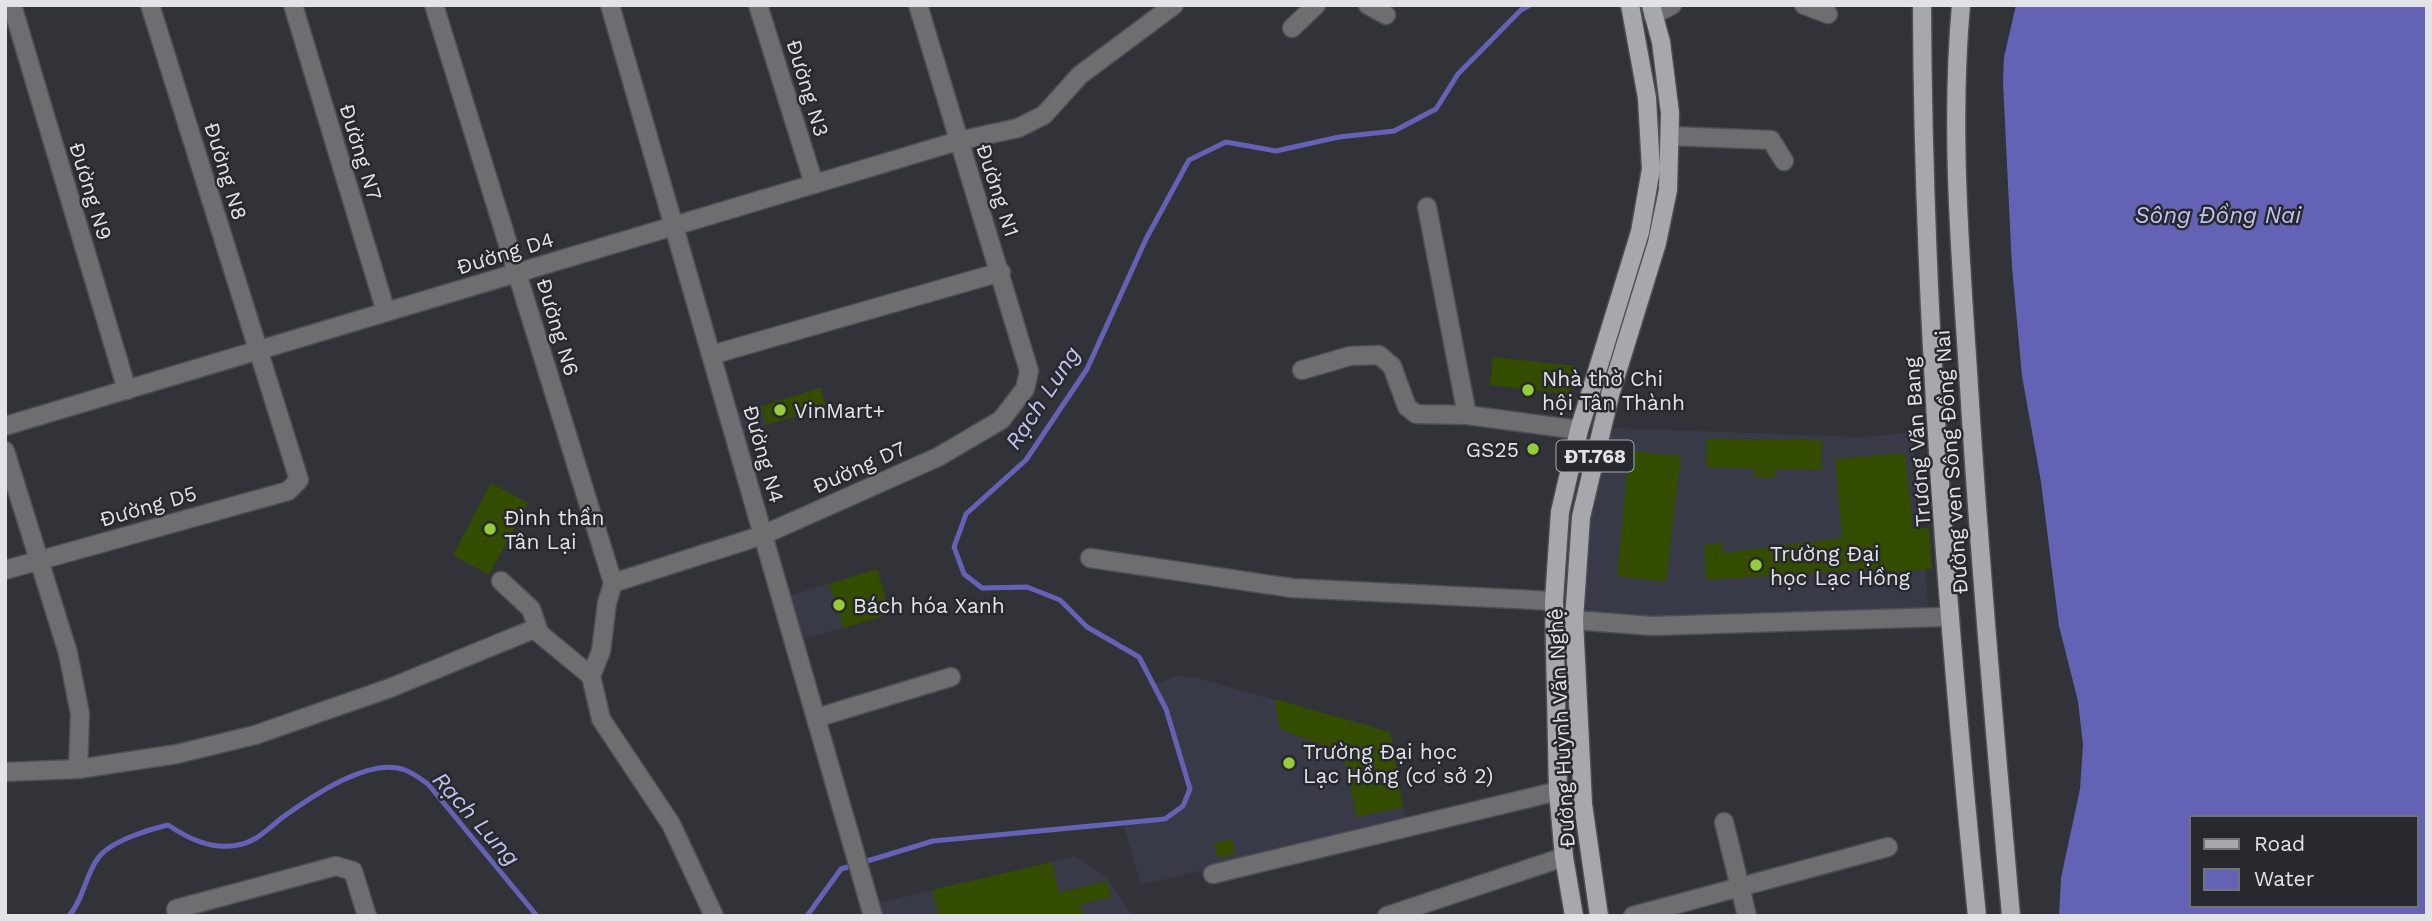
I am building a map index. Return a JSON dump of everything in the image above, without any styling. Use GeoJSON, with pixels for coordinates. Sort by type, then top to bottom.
{"type":"FeatureCollection","features":[{"type":"Feature","properties":{"kind":"main road","name":"Đường Huỳnh Văn Nghệ"},"geometry":{"type":"LineString","coordinates":[[1574,916],[1563,856],[1558,791],[1554,601],[1560,512],[1579,430],[1640,232],[1651,169],[1647,98],[1630,5]]}},
{"type":"Feature","properties":{"kind":"main road","name":"Trương Văn Bang"},"geometry":{"type":"LineString","coordinates":[[1922,5],[1925,189],[1936,387],[1957,715],[1977,916]]}},
{"type":"Feature","properties":{"kind":"main road","name":"Đường ven Sông Đồng Nai"},"geometry":{"type":"LineString","coordinates":[[1961,5],[1956,94],[1959,227],[1980,568],[2011,916]]}},
{"type":"Feature","properties":{"kind":"main road","name":"Đường Huỳnh Văn Nghệ"},"geometry":{"type":"LineString","coordinates":[[1600,916],[1583,804],[1574,620],[1581,517],[1610,395],[1657,243],[1668,190],[1670,113],[1661,41],[1652,10]]}},
{"type":"Feature","properties":{"kind":"main road"},"geometry":{"type":"LineString","coordinates":[[1560,512],[1581,517]]}},
{"type":"Feature","properties":{"kind":"street","name":"Đường N9"},"geometry":{"type":"LineString","coordinates":[[12,5],[127,390]]}},
{"type":"Feature","properties":{"kind":"street","name":"Đường N8"},"geometry":{"type":"LineString","coordinates":[[150,5],[299,480]]}},
{"type":"Feature","properties":{"kind":"street","name":"Đường N7"},"geometry":{"type":"LineString","coordinates":[[293,5],[386,312]]}},
{"type":"Feature","properties":{"kind":"street","name":"Đường N6"},"geometry":{"type":"LineString","coordinates":[[434,5],[613,583]]}},
{"type":"Feature","properties":{"kind":"street","name":"Đường N4"},"geometry":{"type":"LineString","coordinates":[[610,5],[873,916]]}},
{"type":"Feature","properties":{"kind":"street","name":"Đường N3"},"geometry":{"type":"LineString","coordinates":[[758,5],[814,184]]}},
{"type":"Feature","properties":{"kind":"street","name":"Đường N1"},"geometry":{"type":"LineString","coordinates":[[918,5],[1030,371],[1026,389]]}},
{"type":"Feature","properties":{"kind":"street","name":"Đường D4"},"geometry":{"type":"LineString","coordinates":[[5,426],[958,141],[1018,128],[1044,115],[1080,75],[1174,5]]}},
{"type":"Feature","properties":{"kind":"street"},"geometry":{"type":"LineString","coordinates":[[1293,28],[1316,5]]}},
{"type":"Feature","properties":{"kind":"street"},"geometry":{"type":"LineString","coordinates":[[1368,5],[1387,15]]}},
{"type":"Feature","properties":{"kind":"street"},"geometry":{"type":"LineString","coordinates":[[1652,10],[1672,5]]}},
{"type":"Feature","properties":{"kind":"street"},"geometry":{"type":"LineString","coordinates":[[1804,5],[1828,14]]}},
{"type":"Feature","properties":{"kind":"street"},"geometry":{"type":"LineString","coordinates":[[1670,136],[1771,140],[1784,161]]}},
{"type":"Feature","properties":{"kind":"street"},"geometry":{"type":"LineString","coordinates":[[1427,207],[1467,415]]}},
{"type":"Feature","properties":{"kind":"street"},"geometry":{"type":"LineString","coordinates":[[711,355],[1001,272]]}},
{"type":"Feature","properties":{"kind":"street"},"geometry":{"type":"LineString","coordinates":[[1302,370],[1350,356],[1378,355],[1392,366],[1408,407],[1416,414],[1467,415],[1579,430]]}},
{"type":"Feature","properties":{"kind":"street","name":"Đường D7"},"geometry":{"type":"LineString","coordinates":[[613,583],[763,535],[939,457],[1000,420],[1026,389]]}},
{"type":"Feature","properties":{"kind":"street"},"geometry":{"type":"LineString","coordinates":[[5,451],[68,653],[78,702],[78,769]]}},
{"type":"Feature","properties":{"kind":"street","name":"Đường D5"},"geometry":{"type":"LineString","coordinates":[[5,570],[288,491],[299,480]]}},
{"type":"Feature","properties":{"kind":"street"},"geometry":{"type":"LineString","coordinates":[[1090,558],[1292,589],[1554,601]]}},
{"type":"Feature","properties":{"kind":"street"},"geometry":{"type":"LineString","coordinates":[[501,581],[531,609],[539,632]]}},
{"type":"Feature","properties":{"kind":"street"},"geometry":{"type":"LineString","coordinates":[[613,583],[607,603],[601,651],[591,676],[601,719],[671,824],[714,916]]}},
{"type":"Feature","properties":{"kind":"street"},"geometry":{"type":"LineString","coordinates":[[1574,620],[1652,626],[1942,617]]}},
{"type":"Feature","properties":{"kind":"street"},"geometry":{"type":"LineString","coordinates":[[5,772],[78,769],[177,754],[255,735],[390,688],[534,628],[568,660],[591,676]]}},
{"type":"Feature","properties":{"kind":"street"},"geometry":{"type":"LineString","coordinates":[[816,718],[951,677]]}},
{"type":"Feature","properties":{"kind":"street"},"geometry":{"type":"LineString","coordinates":[[1213,874],[1558,791]]}},
{"type":"Feature","properties":{"kind":"street"},"geometry":{"type":"LineString","coordinates":[[1724,822],[1747,916]]}},
{"type":"Feature","properties":{"kind":"street"},"geometry":{"type":"LineString","coordinates":[[1633,916],[1888,847]]}},
{"type":"Feature","properties":{"kind":"street"},"geometry":{"type":"LineString","coordinates":[[1387,916],[1563,856]]}},
{"type":"Feature","properties":{"kind":"street"},"geometry":{"type":"LineString","coordinates":[[178,916],[176,909],[336,866],[353,871],[367,916]]}},
{"type":"Feature","properties":{"kind":"shaded area","name":"VinMart+"},"geometry":{"type":"Polygon","coordinates":[[[820,388],[826,407],[740,433],[735,414],[820,388]]]}},
{"type":"Feature","properties":{"kind":"shaded area","name":"Trường Đại học Lạc Hồng"},"geometry":{"type":"Polygon","coordinates":[[[1612,428],[1862,437],[1912,432],[1929,613],[1651,622],[1585,616],[1591,518],[1612,428]]]}},
{"type":"Feature","properties":{"kind":"shaded area","name":"Bách hóa Xanh"},"geometry":{"type":"Polygon","coordinates":[[[877,569],[890,614],[801,640],[788,596],[877,569]]]}},
{"type":"Feature","properties":{"kind":"shaded area","name":"Trường Đại học Lạc Hồng (cơ sở 2)"},"geometry":{"type":"Polygon","coordinates":[[[1177,676],[1194,677],[1390,732],[1406,822],[1141,885],[1123,822],[1165,819],[1183,806],[1190,789],[1166,709],[1155,684],[1177,676]]]}},
{"type":"Feature","properties":{"kind":"shaded area"},"geometry":{"type":"Polygon","coordinates":[[[1075,856],[1108,878],[1132,916],[883,916],[879,903],[1075,856]]]}},
{"type":"Feature","properties":{"kind":"water","name":"Sông Đồng Nai"},"geometry":{"type":"Polygon","coordinates":[[[2016,5],[2427,5],[2427,916],[2059,916],[2061,878],[2080,789],[2083,745],[2078,701],[2059,626],[2041,482],[2022,376],[2012,267],[2004,57],[2016,5]]]}},
{"type":"Feature","properties":{"kind":"building"},"geometry":{"type":"Polygon","coordinates":[[[1493,357],[1575,366],[1569,395],[1490,385],[1493,357]]]}},
{"type":"Feature","properties":{"kind":"building","name":"VinMart+"},"geometry":{"type":"Polygon","coordinates":[[[820,388],[826,407],[766,425],[761,406],[820,388]]]}},
{"type":"Feature","properties":{"kind":"building"},"geometry":{"type":"Polygon","coordinates":[[[1707,439],[1822,440],[1821,470],[1776,469],[1775,478],[1754,477],[1755,469],[1706,467],[1707,439]]]}},
{"type":"Feature","properties":{"kind":"building"},"geometry":{"type":"Polygon","coordinates":[[[1629,451],[1681,456],[1666,582],[1617,576],[1629,451]]]}},
{"type":"Feature","properties":{"kind":"building"},"geometry":{"type":"Polygon","coordinates":[[[1905,453],[1913,529],[1929,528],[1932,569],[1880,573],[1879,569],[1706,580],[1704,545],[1722,543],[1723,553],[1842,538],[1835,459],[1905,453]]]}},
{"type":"Feature","properties":{"kind":"building","name":"Đình thần Tân Lại"},"geometry":{"type":"Polygon","coordinates":[[[491,483],[528,503],[489,575],[453,555],[491,483]]]}},
{"type":"Feature","properties":{"kind":"building"},"geometry":{"type":"Polygon","coordinates":[[[877,569],[890,614],[843,628],[829,584],[877,569]]]}},
{"type":"Feature","properties":{"kind":"building"},"geometry":{"type":"Polygon","coordinates":[[[1274,699],[1390,732],[1403,807],[1357,817],[1343,753],[1280,729],[1274,699]]]}},
{"type":"Feature","properties":{"kind":"building"},"geometry":{"type":"Polygon","coordinates":[[[1232,839],[1235,854],[1218,858],[1214,843],[1232,839]]]}},
{"type":"Feature","properties":{"kind":"building"},"geometry":{"type":"Polygon","coordinates":[[[1052,862],[1059,893],[1107,881],[1111,897],[1080,905],[1083,916],[939,916],[932,890],[1052,862]]]}},
{"type":"Feature","properties":{"kind":"waterway","name":"Rạch Lung"},"geometry":{"type":"LineString","coordinates":[[807,916],[841,869],[933,841],[1165,819],[1183,806],[1190,789],[1166,709],[1139,657],[1087,627],[1060,600],[1027,587],[982,588],[964,574],[954,547],[966,514],[1026,460],[1087,369],[1146,239],[1189,160],[1226,142],[1276,151],[1339,137],[1394,131],[1436,109],[1458,74],[1521,10],[1530,5]]}},
{"type":"Feature","properties":{"kind":"waterway","name":"Rạch Lung"},"geometry":{"type":"LineString","coordinates":[[69,916],[99,857],[121,841],[168,825],[192,839],[210,845],[245,843],[262,834],[309,799],[341,781],[358,773],[391,767],[408,771],[428,784],[537,916]]}},
{"type":"Feature","properties":{"kind":"place","name":"Nhà thờ Chi hội Tân Thành"},"geometry":{"type":"Point","coordinates":[1528,390]}},
{"type":"Feature","properties":{"kind":"place","name":"VinMart+"},"geometry":{"type":"Point","coordinates":[780,410]}},
{"type":"Feature","properties":{"kind":"place","name":"GS25"},"geometry":{"type":"Point","coordinates":[1533,449]}},
{"type":"Feature","properties":{"kind":"place","name":"Đình thần Tân Lại"},"geometry":{"type":"Point","coordinates":[490,529]}},
{"type":"Feature","properties":{"kind":"place","name":"Trường Đại học Lạc Hồng"},"geometry":{"type":"Point","coordinates":[1756,565]}},
{"type":"Feature","properties":{"kind":"place","name":"Bách hóa Xanh"},"geometry":{"type":"Point","coordinates":[839,605]}},
{"type":"Feature","properties":{"kind":"place","name":"Trường Đại học Lạc Hồng (cơ sở 2)"},"geometry":{"type":"Point","coordinates":[1289,763]}}]}
